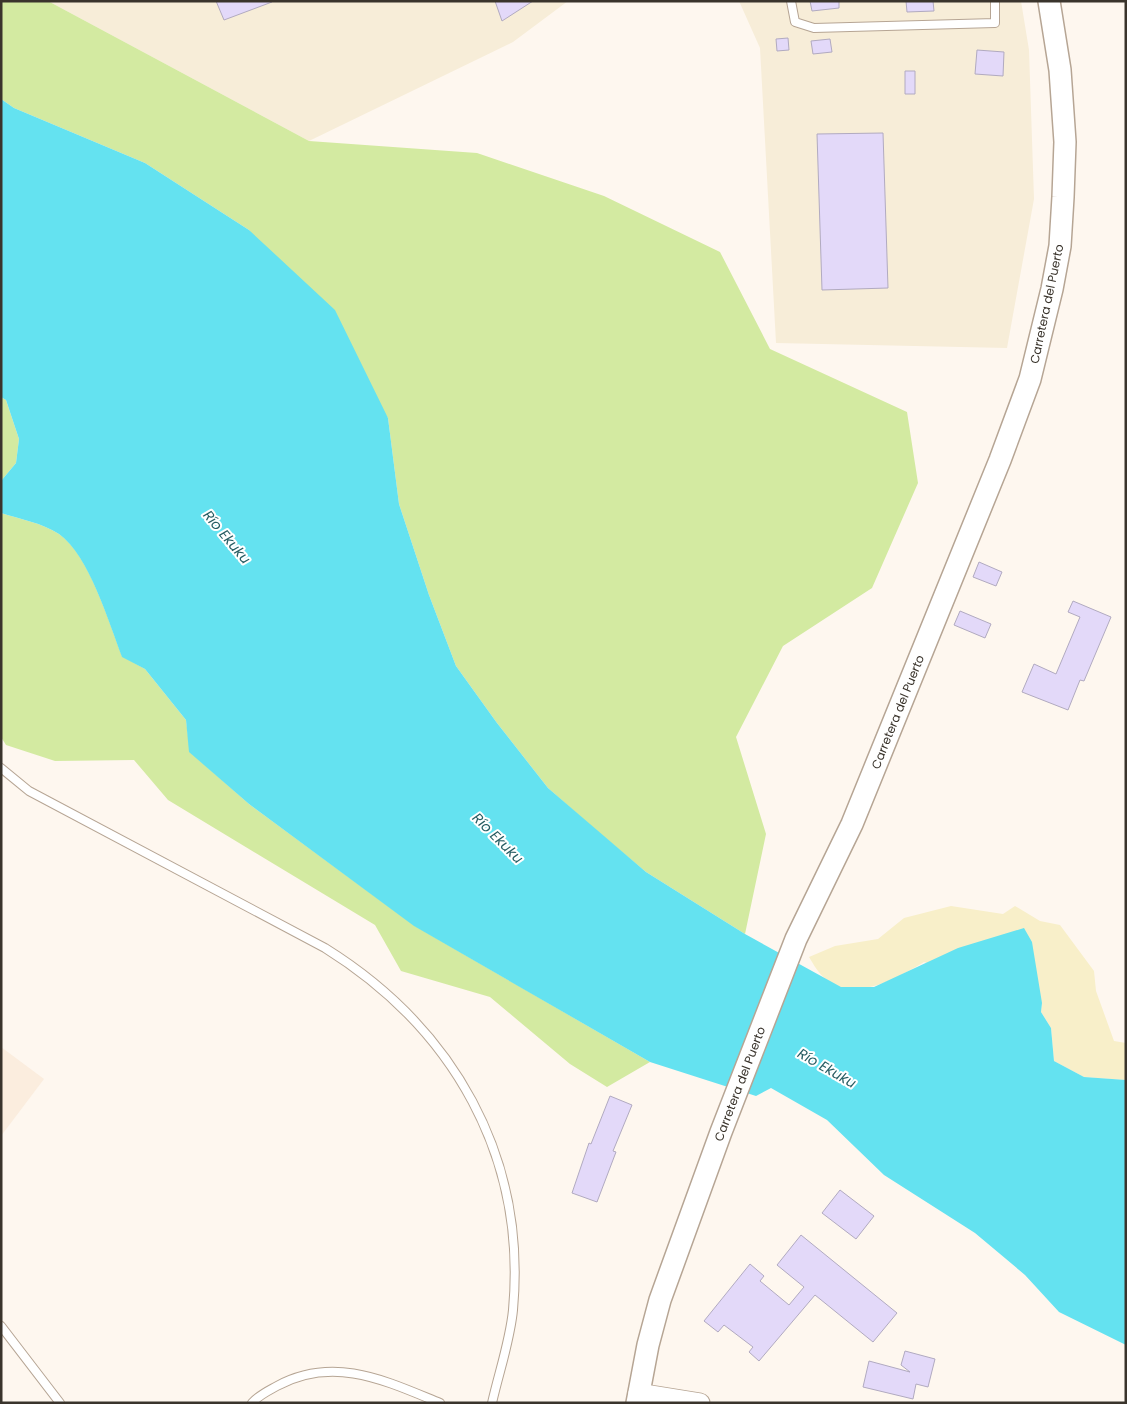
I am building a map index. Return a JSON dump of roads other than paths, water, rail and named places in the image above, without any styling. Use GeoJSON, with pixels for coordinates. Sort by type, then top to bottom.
{"type":"FeatureCollection","features":[{"type":"Feature","properties":{"kind":"main road","name":"Carretera del Puerto"},"geometry":{"type":"LineString","coordinates":[[638,1398],[660,1300],[721,1132],[796,939],[852,824],[1017,418],[1042,335],[1060,246],[1065,142],[1060,70],[1049,1]]}},
{"type":"Feature","properties":{"kind":"street"},"geometry":{"type":"LineString","coordinates":[[638,1398],[700,1403]]}},
{"type":"Feature","properties":{"kind":"lane"},"geometry":{"type":"LineString","coordinates":[[791,1],[796,22],[814,28],[995,23],[996,1]]}},
{"type":"Feature","properties":{"kind":"lane"},"geometry":{"type":"LineString","coordinates":[[1,768],[11,778],[36,795],[325,948],[359,969],[416,1021],[462,1083],[494,1150],[511,1216],[514,1281],[512,1313],[492,1403]]}},
{"type":"Feature","properties":{"kind":"lane"},"geometry":{"type":"LineString","coordinates":[[1,1326],[60,1403]]}},
{"type":"Feature","properties":{"kind":"lane"},"geometry":{"type":"LineString","coordinates":[[252,1403],[258,1396],[292,1377],[327,1370],[363,1373],[440,1403]]}},
{"type":"Feature","properties":{"kind":"water","name":"Río Ekuku"},"geometry":{"type":"Polygon","coordinates":[[[1,99],[14,108],[145,163],[249,230],[335,310],[388,418],[399,504],[429,595],[456,666],[497,723],[548,788],[646,872],[745,934],[841,987],[874,987],[958,948],[1024,928],[1032,942],[1042,1003],[1041,1012],[1051,1028],[1054,1061],[1084,1077],[1126,1080],[1126,1345],[1059,1312],[1025,1275],[975,1233],[884,1175],[827,1120],[771,1088],[756,1096],[650,1062],[414,926],[249,804],[189,752],[186,720],[145,669],[122,657],[89,573],[70,544],[59,534],[45,527],[1,513],[1,481],[16,463],[19,439],[6,400],[1,397],[1,99]]]}}]}
